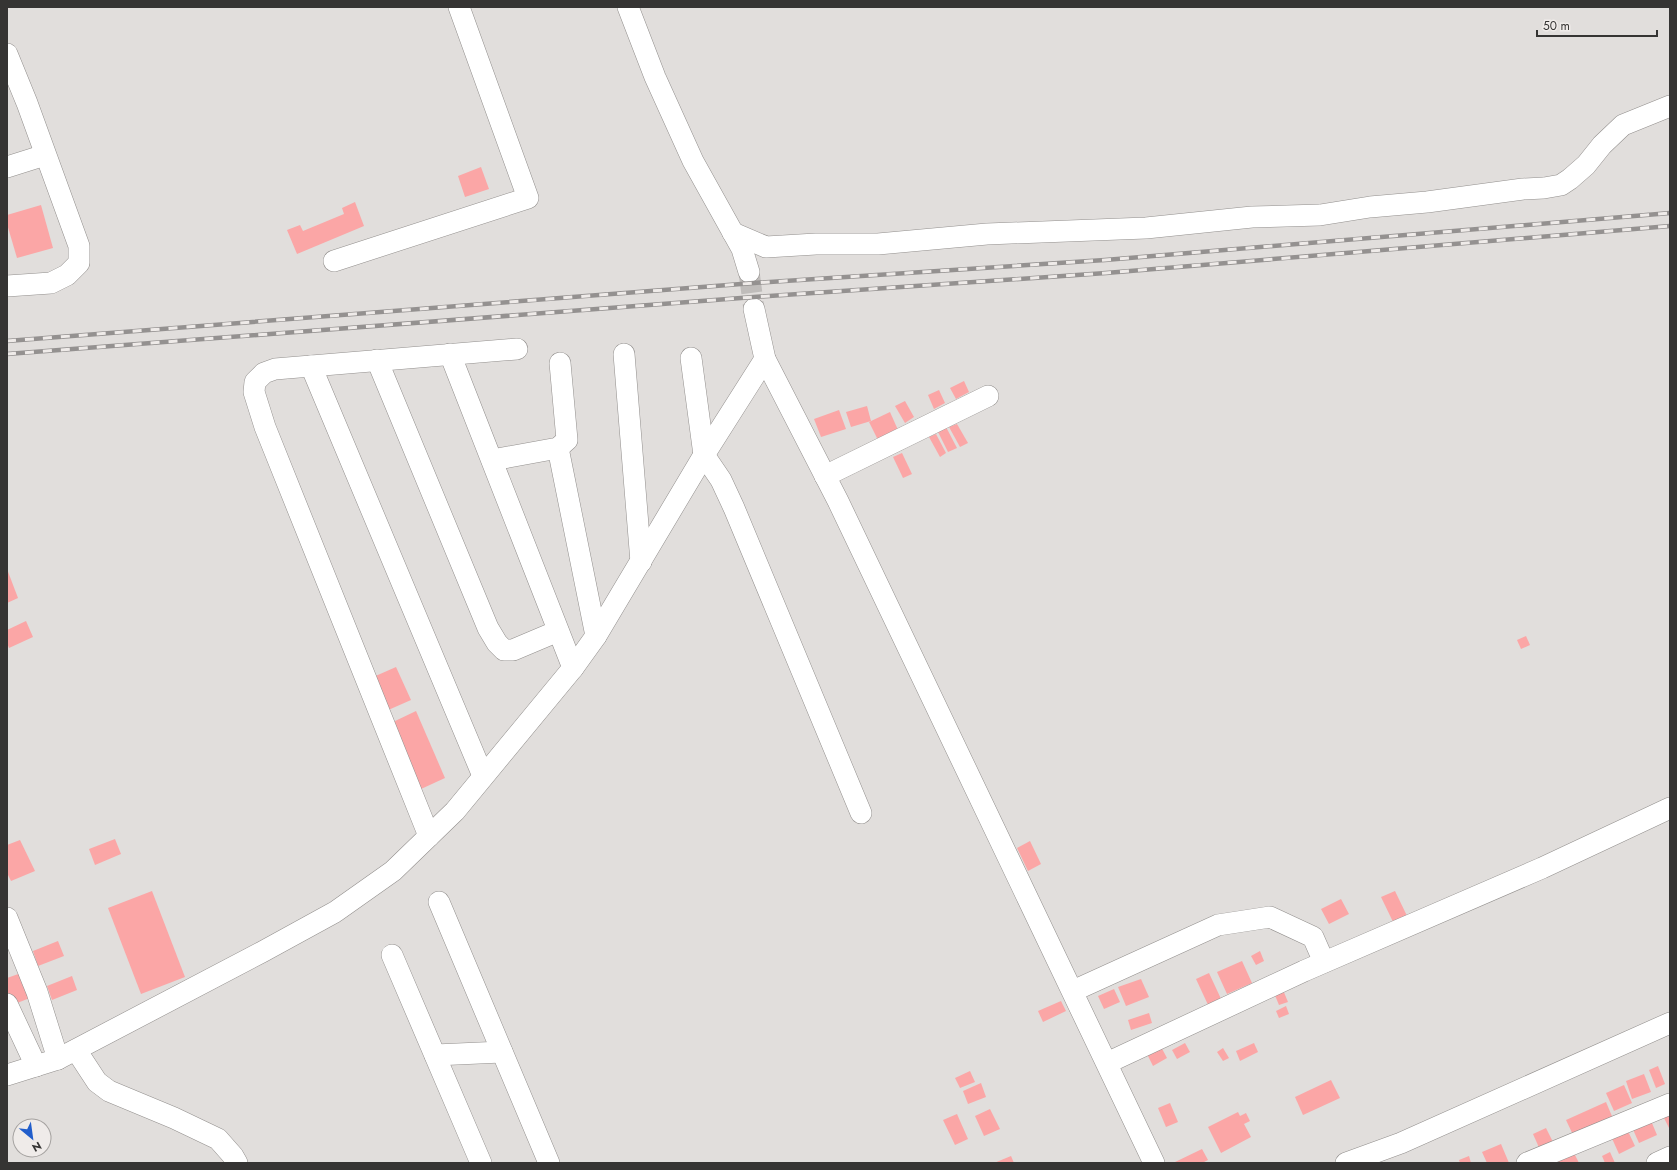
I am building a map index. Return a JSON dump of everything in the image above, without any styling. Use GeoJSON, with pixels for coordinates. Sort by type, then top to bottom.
{"type":"FeatureCollection","features":[{"type":"Feature","properties":{"kind":"street"},"geometry":{"type":"LineString","coordinates":[[334,261],[528,198],[459,7]]}},
{"type":"Feature","properties":{"kind":"street"},"geometry":{"type":"LineString","coordinates":[[628,7],[655,77],[693,161],[742,249],[750,272]]}},
{"type":"Feature","properties":{"kind":"street"},"geometry":{"type":"LineString","coordinates":[[7,54],[27,103],[79,246],[79,263],[68,275],[51,283],[7,286]]}},
{"type":"Feature","properties":{"kind":"street"},"geometry":{"type":"LineString","coordinates":[[733,233],[766,247],[816,244],[878,244],[987,234],[1146,228],[1252,217],[1320,215],[1523,189],[1544,188],[1561,185],[1570,179],[1586,165],[1602,145],[1623,125],[1670,106]]}},
{"type":"Feature","properties":{"kind":"street"},"geometry":{"type":"LineString","coordinates":[[7,167],[45,155]]}},
{"type":"Feature","properties":{"kind":"street"},"geometry":{"type":"LineString","coordinates":[[754,309],[765,359],[825,476],[1073,991],[1154,1163]]}},
{"type":"Feature","properties":{"kind":"street"},"geometry":{"type":"LineString","coordinates":[[429,836],[265,428],[254,392],[255,382],[264,374],[275,369],[517,349]]}},
{"type":"Feature","properties":{"kind":"street"},"geometry":{"type":"LineString","coordinates":[[450,354],[573,668]]}},
{"type":"Feature","properties":{"kind":"street"},"geometry":{"type":"LineString","coordinates":[[624,354],[640,562]]}},
{"type":"Feature","properties":{"kind":"street"},"geometry":{"type":"LineString","coordinates":[[691,358],[704,455],[721,480],[734,508],[861,813]]}},
{"type":"Feature","properties":{"kind":"street"},"geometry":{"type":"LineString","coordinates":[[7,1075],[72,1056],[335,912],[393,871],[455,811],[573,668],[596,636],[704,455],[765,359]]}},
{"type":"Feature","properties":{"kind":"street"},"geometry":{"type":"LineString","coordinates":[[377,360],[488,628],[497,643],[504,650],[513,650],[558,631]]}},
{"type":"Feature","properties":{"kind":"street"},"geometry":{"type":"LineString","coordinates":[[492,460],[558,448],[564,443],[567,438],[560,364]]}},
{"type":"Feature","properties":{"kind":"street"},"geometry":{"type":"LineString","coordinates":[[311,366],[483,776]]}},
{"type":"Feature","properties":{"kind":"street"},"geometry":{"type":"LineString","coordinates":[[825,476],[988,396]]}},
{"type":"Feature","properties":{"kind":"street"},"geometry":{"type":"LineString","coordinates":[[558,448],[596,636]]}},
{"type":"Feature","properties":{"kind":"street"},"geometry":{"type":"LineString","coordinates":[[1107,1063],[1324,962],[1542,868],[1670,808]]}},
{"type":"Feature","properties":{"kind":"street"},"geometry":{"type":"LineString","coordinates":[[439,902],[549,1163]]}},
{"type":"Feature","properties":{"kind":"street"},"geometry":{"type":"LineString","coordinates":[[1073,991],[1218,925],[1270,917],[1313,937],[1324,962]]}},
{"type":"Feature","properties":{"kind":"street"},"geometry":{"type":"LineString","coordinates":[[7,918],[37,992],[72,1056],[97,1082],[109,1090],[218,1139],[233,1156],[237,1163]]}},
{"type":"Feature","properties":{"kind":"street"},"geometry":{"type":"LineString","coordinates":[[392,955],[481,1163]]}},
{"type":"Feature","properties":{"kind":"street"},"geometry":{"type":"LineString","coordinates":[[7,1004],[36,1066]]}},
{"type":"Feature","properties":{"kind":"street"},"geometry":{"type":"LineString","coordinates":[[1346,1163],[1401,1143],[1670,1023]]}},
{"type":"Feature","properties":{"kind":"street"},"geometry":{"type":"LineString","coordinates":[[435,1055],[502,1052]]}},
{"type":"Feature","properties":{"kind":"street"},"geometry":{"type":"LineString","coordinates":[[1527,1163],[1670,1104]]}},
{"type":"Feature","properties":{"kind":"street"},"geometry":{"type":"LineString","coordinates":[[1657,1163],[1670,1157]]}},
{"type":"Feature","properties":{"kind":"building"},"geometry":{"type":"Polygon","coordinates":[[[481,167],[489,189],[465,197],[458,176],[481,167]]]}},
{"type":"Feature","properties":{"kind":"building"},"geometry":{"type":"Polygon","coordinates":[[[355,202],[364,226],[297,254],[287,230],[300,225],[303,231],[344,214],[342,208],[355,202]]]}},
{"type":"Feature","properties":{"kind":"building"},"geometry":{"type":"Polygon","coordinates":[[[41,205],[53,248],[17,258],[7,224],[7,215],[41,205]]]}},
{"type":"Feature","properties":{"kind":"building"},"geometry":{"type":"Polygon","coordinates":[[[964,381],[969,392],[956,399],[950,388],[964,381]]]}},
{"type":"Feature","properties":{"kind":"building"},"geometry":{"type":"Polygon","coordinates":[[[939,390],[945,403],[934,409],[928,395],[939,390]]]}},
{"type":"Feature","properties":{"kind":"building"},"geometry":{"type":"Polygon","coordinates":[[[905,401],[914,417],[905,423],[895,406],[905,401]]]}},
{"type":"Feature","properties":{"kind":"building"},"geometry":{"type":"Polygon","coordinates":[[[867,406],[871,421],[851,427],[846,412],[867,406]]]}},
{"type":"Feature","properties":{"kind":"building"},"geometry":{"type":"Polygon","coordinates":[[[839,410],[846,429],[821,437],[814,419],[839,410]]]}},
{"type":"Feature","properties":{"kind":"building"},"geometry":{"type":"Polygon","coordinates":[[[890,412],[898,430],[878,440],[869,422],[890,412]]]}},
{"type":"Feature","properties":{"kind":"building"},"geometry":{"type":"Polygon","coordinates":[[[957,424],[968,443],[960,447],[949,427],[957,424]]]}},
{"type":"Feature","properties":{"kind":"building"},"geometry":{"type":"Polygon","coordinates":[[[946,427],[957,448],[948,452],[938,432],[946,427]]]}},
{"type":"Feature","properties":{"kind":"building"},"geometry":{"type":"Polygon","coordinates":[[[936,434],[946,453],[940,457],[929,437],[936,434]]]}},
{"type":"Feature","properties":{"kind":"building"},"geometry":{"type":"Polygon","coordinates":[[[902,453],[912,474],[903,478],[893,457],[902,453]]]}},
{"type":"Feature","properties":{"kind":"building"},"geometry":{"type":"Polygon","coordinates":[[[7,569],[18,598],[7,603],[7,569]]]}},
{"type":"Feature","properties":{"kind":"building"},"geometry":{"type":"Polygon","coordinates":[[[26,621],[33,637],[9,648],[7,643],[7,630],[26,621]]]}},
{"type":"Feature","properties":{"kind":"building"},"geometry":{"type":"Polygon","coordinates":[[[1526,636],[1530,645],[1521,649],[1517,640],[1526,636]]]}},
{"type":"Feature","properties":{"kind":"building"},"geometry":{"type":"Polygon","coordinates":[[[396,667],[411,700],[386,711],[371,678],[396,667]]]}},
{"type":"Feature","properties":{"kind":"building"},"geometry":{"type":"Polygon","coordinates":[[[416,711],[445,778],[421,789],[393,722],[416,711]]]}},
{"type":"Feature","properties":{"kind":"building"},"geometry":{"type":"Polygon","coordinates":[[[115,839],[121,854],[95,865],[89,849],[115,839]]]}},
{"type":"Feature","properties":{"kind":"building"},"geometry":{"type":"Polygon","coordinates":[[[20,840],[35,871],[11,881],[7,873],[7,845],[20,840]]]}},
{"type":"Feature","properties":{"kind":"building"},"geometry":{"type":"Polygon","coordinates":[[[1030,841],[1041,864],[1028,871],[1017,848],[1030,841]]]}},
{"type":"Feature","properties":{"kind":"building"},"geometry":{"type":"Polygon","coordinates":[[[152,891],[185,977],[141,994],[108,908],[152,891]]]}},
{"type":"Feature","properties":{"kind":"building"},"geometry":{"type":"Polygon","coordinates":[[[1395,891],[1409,920],[1395,926],[1381,897],[1395,891]]]}},
{"type":"Feature","properties":{"kind":"building"},"geometry":{"type":"Polygon","coordinates":[[[1341,899],[1349,914],[1329,924],[1321,909],[1341,899]]]}},
{"type":"Feature","properties":{"kind":"building"},"geometry":{"type":"Polygon","coordinates":[[[58,941],[64,956],[38,966],[33,951],[58,941]]]}},
{"type":"Feature","properties":{"kind":"building"},"geometry":{"type":"Polygon","coordinates":[[[1260,951],[1264,961],[1256,965],[1251,956],[1260,951]]]}},
{"type":"Feature","properties":{"kind":"building"},"geometry":{"type":"Polygon","coordinates":[[[1242,961],[1252,983],[1227,994],[1217,972],[1242,961]]]}},
{"type":"Feature","properties":{"kind":"building"},"geometry":{"type":"Polygon","coordinates":[[[24,972],[35,996],[12,1005],[7,993],[7,978],[24,972]]]}},
{"type":"Feature","properties":{"kind":"building"},"geometry":{"type":"Polygon","coordinates":[[[1209,973],[1222,1001],[1209,1007],[1196,979],[1209,973]]]}},
{"type":"Feature","properties":{"kind":"building"},"geometry":{"type":"Polygon","coordinates":[[[72,976],[77,990],[52,1000],[47,986],[72,976]]]}},
{"type":"Feature","properties":{"kind":"building"},"geometry":{"type":"Polygon","coordinates":[[[1141,979],[1149,997],[1126,1006],[1118,987],[1141,979]]]}},
{"type":"Feature","properties":{"kind":"building"},"geometry":{"type":"Polygon","coordinates":[[[1114,989],[1120,1002],[1104,1009],[1098,996],[1114,989]]]}},
{"type":"Feature","properties":{"kind":"building"},"geometry":{"type":"Polygon","coordinates":[[[1283,990],[1288,1002],[1279,1005],[1274,993],[1283,990]]]}},
{"type":"Feature","properties":{"kind":"building"},"geometry":{"type":"Polygon","coordinates":[[[1061,1001],[1066,1011],[1043,1022],[1038,1011],[1061,1001]]]}},
{"type":"Feature","properties":{"kind":"building"},"geometry":{"type":"Polygon","coordinates":[[[1286,1006],[1289,1014],[1279,1018],[1276,1011],[1286,1006]]]}},
{"type":"Feature","properties":{"kind":"building"},"geometry":{"type":"Polygon","coordinates":[[[1149,1013],[1152,1023],[1131,1030],[1128,1020],[1149,1013]]]}},
{"type":"Feature","properties":{"kind":"building"},"geometry":{"type":"Polygon","coordinates":[[[1185,1043],[1190,1052],[1177,1059],[1172,1050],[1185,1043]]]}},
{"type":"Feature","properties":{"kind":"building"},"geometry":{"type":"Polygon","coordinates":[[[1254,1043],[1258,1052],[1240,1061],[1236,1051],[1254,1043]]]}},
{"type":"Feature","properties":{"kind":"building"},"geometry":{"type":"Polygon","coordinates":[[[1160,1045],[1167,1058],[1153,1066],[1146,1052],[1160,1045]]]}},
{"type":"Feature","properties":{"kind":"building"},"geometry":{"type":"Polygon","coordinates":[[[1223,1048],[1229,1058],[1223,1061],[1217,1052],[1223,1048]]]}},
{"type":"Feature","properties":{"kind":"building"},"geometry":{"type":"Polygon","coordinates":[[[1658,1066],[1665,1084],[1656,1088],[1649,1070],[1658,1066]]]}},
{"type":"Feature","properties":{"kind":"building"},"geometry":{"type":"Polygon","coordinates":[[[970,1071],[975,1082],[960,1088],[955,1078],[970,1071]]]}},
{"type":"Feature","properties":{"kind":"building"},"geometry":{"type":"Polygon","coordinates":[[[1644,1074],[1651,1092],[1632,1099],[1626,1081],[1644,1074]]]}},
{"type":"Feature","properties":{"kind":"building"},"geometry":{"type":"Polygon","coordinates":[[[1331,1080],[1340,1098],[1303,1115],[1295,1097],[1331,1080]]]}},
{"type":"Feature","properties":{"kind":"building"},"geometry":{"type":"Polygon","coordinates":[[[981,1083],[986,1097],[968,1104],[963,1091],[981,1083]]]}},
{"type":"Feature","properties":{"kind":"building"},"geometry":{"type":"Polygon","coordinates":[[[1624,1085],[1632,1103],[1614,1111],[1606,1093],[1624,1085]]]}},
{"type":"Feature","properties":{"kind":"building"},"geometry":{"type":"Polygon","coordinates":[[[1606,1102],[1614,1121],[1575,1139],[1566,1120],[1606,1102]]]}},
{"type":"Feature","properties":{"kind":"building"},"geometry":{"type":"Polygon","coordinates":[[[1170,1103],[1178,1122],[1166,1127],[1158,1108],[1170,1103]]]}},
{"type":"Feature","properties":{"kind":"building"},"geometry":{"type":"Polygon","coordinates":[[[1670,1108],[1670,1130],[1661,1112],[1670,1108]]]}},
{"type":"Feature","properties":{"kind":"building"},"geometry":{"type":"Polygon","coordinates":[[[990,1109],[1000,1129],[984,1136],[975,1116],[990,1109]]]}},
{"type":"Feature","properties":{"kind":"building"},"geometry":{"type":"Polygon","coordinates":[[[1238,1112],[1240,1116],[1246,1113],[1250,1121],[1244,1124],[1251,1137],[1221,1153],[1208,1127],[1238,1112]]]}},
{"type":"Feature","properties":{"kind":"building"},"geometry":{"type":"Polygon","coordinates":[[[957,1114],[968,1139],[955,1145],[943,1120],[957,1114]]]}},
{"type":"Feature","properties":{"kind":"building"},"geometry":{"type":"Polygon","coordinates":[[[1649,1116],[1657,1135],[1639,1143],[1631,1125],[1649,1116]]]}},
{"type":"Feature","properties":{"kind":"building"},"geometry":{"type":"Polygon","coordinates":[[[1626,1127],[1635,1146],[1619,1154],[1610,1134],[1626,1127]]]}},
{"type":"Feature","properties":{"kind":"building"},"geometry":{"type":"Polygon","coordinates":[[[1546,1128],[1555,1146],[1541,1152],[1533,1134],[1546,1128]]]}},
{"type":"Feature","properties":{"kind":"building"},"geometry":{"type":"Polygon","coordinates":[[[1501,1144],[1509,1163],[1487,1163],[1482,1152],[1501,1144]]]}},
{"type":"Feature","properties":{"kind":"building"},"geometry":{"type":"Polygon","coordinates":[[[1202,1149],[1208,1160],[1202,1163],[1173,1163],[1202,1149]]]}},
{"type":"Feature","properties":{"kind":"building"},"geometry":{"type":"Polygon","coordinates":[[[1610,1152],[1615,1163],[1605,1163],[1602,1156],[1610,1152]]]}},
{"type":"Feature","properties":{"kind":"building"},"geometry":{"type":"Polygon","coordinates":[[[1574,1153],[1579,1163],[1558,1163],[1557,1161],[1574,1153]]]}},
{"type":"Feature","properties":{"kind":"building"},"geometry":{"type":"Polygon","coordinates":[[[1011,1156],[1014,1163],[994,1163],[1011,1156]]]}},
{"type":"Feature","properties":{"kind":"building"},"geometry":{"type":"Polygon","coordinates":[[[1469,1156],[1471,1163],[1460,1163],[1459,1160],[1469,1156]]]}},
{"type":"Feature","properties":{"kind":"tunnel"},"geometry":{"type":"LineString","coordinates":[[749,272],[754,309]]}},
{"type":"Feature","properties":{"kind":"railway"},"geometry":{"type":"LineString","coordinates":[[7,341],[754,283],[1105,260],[1670,213]]}},
{"type":"Feature","properties":{"kind":"railway"},"geometry":{"type":"LineString","coordinates":[[7,354],[754,297],[1106,273],[1670,226]]}}]}
